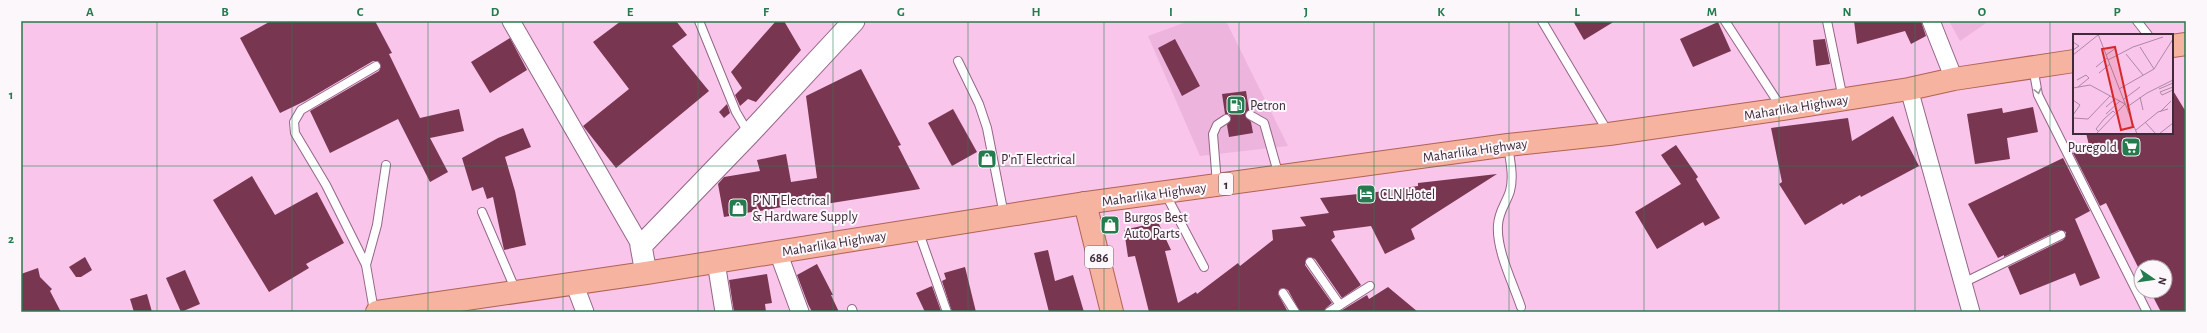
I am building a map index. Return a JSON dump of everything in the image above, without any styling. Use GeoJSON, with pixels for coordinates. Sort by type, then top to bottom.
{"type":"FeatureCollection","features":[{"type":"Feature","properties":{"kind":"main road"},"geometry":{"type":"LineString","coordinates":[[2173,46],[2186,44]]}},
{"type":"Feature","properties":{"kind":"main road","name":"Maharlika Highway"},"geometry":{"type":"LineString","coordinates":[[376,312],[646,273],[1085,203],[1508,145],[1609,134],[1782,110],[1908,89],[1954,79],[2073,61]]}},
{"type":"Feature","properties":{"kind":"main road","name":"686"},"geometry":{"type":"LineString","coordinates":[[1085,203],[1112,312]]}},
{"type":"Feature","properties":{"kind":"street"},"geometry":{"type":"LineString","coordinates":[[511,21],[641,246],[646,273]]}},
{"type":"Feature","properties":{"kind":"street"},"geometry":{"type":"LineString","coordinates":[[1931,21],[1954,79]]}},
{"type":"Feature","properties":{"kind":"street"},"geometry":{"type":"LineString","coordinates":[[641,246],[749,134],[849,23]]}},
{"type":"Feature","properties":{"kind":"street"},"geometry":{"type":"LineString","coordinates":[[1908,89],[1971,312]]}},
{"type":"Feature","properties":{"kind":"street"},"geometry":{"type":"LineString","coordinates":[[778,252],[800,312]]}},
{"type":"Feature","properties":{"kind":"street"},"geometry":{"type":"LineString","coordinates":[[716,262],[724,312]]}},
{"type":"Feature","properties":{"kind":"street"},"geometry":{"type":"LineString","coordinates":[[574,283],[585,312]]}},
{"type":"Feature","properties":{"kind":"lane"},"geometry":{"type":"LineString","coordinates":[[699,21],[736,112],[749,134]]}},
{"type":"Feature","properties":{"kind":"lane"},"geometry":{"type":"LineString","coordinates":[[1542,21],[1609,134]]}},
{"type":"Feature","properties":{"kind":"lane"},"geometry":{"type":"LineString","coordinates":[[1725,21],[1782,110]]}},
{"type":"Feature","properties":{"kind":"lane"},"geometry":{"type":"LineString","coordinates":[[1827,21],[1843,99]]}},
{"type":"Feature","properties":{"kind":"lane"},"geometry":{"type":"LineString","coordinates":[[2136,21],[2147,34]]}},
{"type":"Feature","properties":{"kind":"lane"},"geometry":{"type":"LineString","coordinates":[[958,61],[979,104],[987,128],[1004,216]]}},
{"type":"Feature","properties":{"kind":"lane"},"geometry":{"type":"LineString","coordinates":[[376,66],[301,110],[294,122],[295,133],[326,185],[366,264],[376,312]]}},
{"type":"Feature","properties":{"kind":"lane"},"geometry":{"type":"LineString","coordinates":[[2033,67],[2038,96],[2147,312]]}},
{"type":"Feature","properties":{"kind":"lane"},"geometry":{"type":"LineString","coordinates":[[1250,115],[1264,122],[1280,177]]}},
{"type":"Feature","properties":{"kind":"lane"},"geometry":{"type":"LineString","coordinates":[[1217,185],[1213,134],[1217,125],[1226,119]]}},
{"type":"Feature","properties":{"kind":"lane"},"geometry":{"type":"LineString","coordinates":[[1508,145],[1513,175],[1510,192],[1499,213],[1497,227],[1499,244],[1521,307]]}},
{"type":"Feature","properties":{"kind":"lane"},"geometry":{"type":"LineString","coordinates":[[366,264],[377,225],[386,165]]}},
{"type":"Feature","properties":{"kind":"lane"},"geometry":{"type":"LineString","coordinates":[[1165,193],[1204,267]]}},
{"type":"Feature","properties":{"kind":"lane"},"geometry":{"type":"LineString","coordinates":[[482,212],[516,292]]}},
{"type":"Feature","properties":{"kind":"lane"},"geometry":{"type":"LineString","coordinates":[[917,230],[947,312]]}},
{"type":"Feature","properties":{"kind":"lane"},"geometry":{"type":"LineString","coordinates":[[1963,283],[2061,235]]}},
{"type":"Feature","properties":{"kind":"lane"},"geometry":{"type":"LineString","coordinates":[[1310,262],[1340,305]]}},
{"type":"Feature","properties":{"kind":"lane"},"geometry":{"type":"LineString","coordinates":[[1329,312],[1370,286]]}},
{"type":"Feature","properties":{"kind":"lane"},"geometry":{"type":"LineString","coordinates":[[1283,293],[1295,312]]}},
{"type":"Feature","properties":{"kind":"shaded area"},"geometry":{"type":"Polygon","coordinates":[[[1189,21],[1226,21],[1288,146],[1200,156],[1148,36],[1189,21]]]}},
{"type":"Feature","properties":{"kind":"shaded area"},"geometry":{"type":"Polygon","coordinates":[[[1949,21],[1989,21],[1960,41],[1949,21]]]}},
{"type":"Feature","properties":{"kind":"building"},"geometry":{"type":"Polygon","coordinates":[[[271,21],[375,21],[392,53],[389,54],[420,118],[459,109],[464,131],[430,138],[448,172],[430,182],[398,119],[330,153],[310,111],[379,71],[381,66],[378,61],[373,61],[305,101],[280,113],[240,38],[271,21]]]}},
{"type":"Feature","properties":{"kind":"building"},"geometry":{"type":"Polygon","coordinates":[[[621,21],[676,21],[687,35],[672,46],[709,91],[616,168],[583,126],[629,89],[593,42],[621,21]]]}},
{"type":"Feature","properties":{"kind":"building"},"geometry":{"type":"Polygon","coordinates":[[[776,21],[784,21],[801,50],[756,102],[748,99],[740,106],[735,95],[742,88],[731,72],[776,21]]]}},
{"type":"Feature","properties":{"kind":"building"},"geometry":{"type":"Polygon","coordinates":[[[1573,21],[1615,21],[1584,40],[1573,21]]]}},
{"type":"Feature","properties":{"kind":"building"},"geometry":{"type":"Polygon","coordinates":[[[1854,21],[1921,21],[1926,36],[1911,44],[1905,31],[1857,44],[1854,21]]]}},
{"type":"Feature","properties":{"kind":"building"},"geometry":{"type":"Polygon","coordinates":[[[1718,22],[1731,51],[1693,67],[1680,39],[1718,22]]]}},
{"type":"Feature","properties":{"kind":"building"},"geometry":{"type":"Polygon","coordinates":[[[510,38],[527,70],[490,93],[471,62],[510,38]]]}},
{"type":"Feature","properties":{"kind":"building"},"geometry":{"type":"Polygon","coordinates":[[[1175,39],[1200,86],[1182,96],[1158,48],[1175,39]]]}},
{"type":"Feature","properties":{"kind":"building"},"geometry":{"type":"Polygon","coordinates":[[[1825,39],[1830,64],[1816,66],[1813,40],[1825,39]]]}},
{"type":"Feature","properties":{"kind":"building"},"geometry":{"type":"Polygon","coordinates":[[[861,69],[901,145],[898,146],[920,189],[819,205],[819,200],[760,211],[756,203],[757,211],[724,217],[718,184],[724,177],[760,171],[757,160],[786,154],[791,182],[817,178],[806,96],[861,69]]]}},
{"type":"Feature","properties":{"kind":"building","name":"Petron"},"geometry":{"type":"Polygon","coordinates":[[[1246,91],[1249,110],[1245,115],[1251,122],[1253,133],[1229,137],[1227,125],[1231,118],[1229,114],[1225,114],[1222,94],[1246,91]]]}},
{"type":"Feature","properties":{"kind":"building"},"geometry":{"type":"Polygon","coordinates":[[[2173,91],[2186,112],[2186,312],[2161,312],[2154,299],[2173,299],[2173,259],[2134,259],[2106,203],[2100,206],[2073,153],[2089,145],[2086,134],[2173,134],[2173,91]]]}},
{"type":"Feature","properties":{"kind":"building"},"geometry":{"type":"Polygon","coordinates":[[[727,104],[730,113],[724,118],[719,112],[727,104]]]}},
{"type":"Feature","properties":{"kind":"building"},"geometry":{"type":"Polygon","coordinates":[[[2033,107],[2038,132],[2007,138],[2010,159],[1975,164],[1967,114],[2002,108],[2003,113],[2033,107]]]}},
{"type":"Feature","properties":{"kind":"building"},"geometry":{"type":"Polygon","coordinates":[[[953,109],[977,152],[952,166],[928,123],[953,109]]]}},
{"type":"Feature","properties":{"kind":"building"},"geometry":{"type":"Polygon","coordinates":[[[1893,116],[1919,166],[1861,197],[1860,195],[1843,205],[1842,203],[1805,225],[1779,184],[1782,182],[1771,128],[1848,118],[1852,141],[1893,116]]]}},
{"type":"Feature","properties":{"kind":"building"},"geometry":{"type":"Polygon","coordinates":[[[523,128],[531,147],[505,157],[515,191],[526,245],[504,250],[493,197],[487,199],[483,187],[472,191],[462,158],[498,138],[523,128]]]}},
{"type":"Feature","properties":{"kind":"building"},"geometry":{"type":"Polygon","coordinates":[[[1676,145],[1698,177],[1696,179],[1720,218],[1705,226],[1703,222],[1657,249],[1635,212],[1681,184],[1661,155],[1676,145]]]}},
{"type":"Feature","properties":{"kind":"building"},"geometry":{"type":"Polygon","coordinates":[[[2063,158],[2090,211],[2075,219],[2100,278],[2080,286],[2075,273],[2020,295],[2008,267],[2063,240],[2066,236],[2066,232],[2059,230],[2004,257],[2004,255],[1998,258],[1968,204],[2063,158]]]}},
{"type":"Feature","properties":{"kind":"building"},"geometry":{"type":"Polygon","coordinates":[[[1497,174],[1411,229],[1415,239],[1385,254],[1371,226],[1333,231],[1335,237],[1331,240],[1361,285],[1342,298],[1315,259],[1310,257],[1307,258],[1305,265],[1332,303],[1324,312],[1300,312],[1288,290],[1283,288],[1280,289],[1278,294],[1288,312],[1149,312],[1135,256],[1128,257],[1124,230],[1158,222],[1171,250],[1165,251],[1178,303],[1196,292],[1197,294],[1238,263],[1240,266],[1273,240],[1272,230],[1306,226],[1300,217],[1329,213],[1320,198],[1377,192],[1418,186],[1418,183],[1497,174]]]}},
{"type":"Feature","properties":{"kind":"building"},"geometry":{"type":"Polygon","coordinates":[[[252,176],[275,215],[317,192],[344,243],[306,264],[309,268],[269,292],[213,200],[252,176]]]}},
{"type":"Feature","properties":{"kind":"building"},"geometry":{"type":"Polygon","coordinates":[[[1048,250],[1055,281],[1073,275],[1084,312],[1049,312],[1034,253],[1048,250]]]}},
{"type":"Feature","properties":{"kind":"building"},"geometry":{"type":"Polygon","coordinates":[[[85,257],[92,270],[81,277],[76,277],[69,267],[85,257]]]}},
{"type":"Feature","properties":{"kind":"building"},"geometry":{"type":"Polygon","coordinates":[[[817,264],[833,295],[831,295],[839,312],[812,312],[808,304],[797,275],[817,264]]]}},
{"type":"Feature","properties":{"kind":"building"},"geometry":{"type":"Polygon","coordinates":[[[965,267],[976,312],[952,312],[942,281],[946,279],[944,273],[965,267]]]}},
{"type":"Feature","properties":{"kind":"building"},"geometry":{"type":"Polygon","coordinates":[[[38,268],[40,277],[52,289],[50,291],[61,312],[21,312],[21,274],[38,268]]]}},
{"type":"Feature","properties":{"kind":"building"},"geometry":{"type":"Polygon","coordinates":[[[185,270],[200,304],[181,312],[166,278],[185,270]]]}},
{"type":"Feature","properties":{"kind":"building"},"geometry":{"type":"Polygon","coordinates":[[[767,274],[772,303],[765,304],[766,312],[734,312],[729,280],[767,274]]]}},
{"type":"Feature","properties":{"kind":"building"},"geometry":{"type":"Polygon","coordinates":[[[932,286],[941,311],[925,312],[916,293],[932,286]]]}},
{"type":"Feature","properties":{"kind":"building"},"geometry":{"type":"Polygon","coordinates":[[[1388,287],[1418,312],[1339,312],[1367,295],[1369,299],[1388,287]]]}},
{"type":"Feature","properties":{"kind":"building"},"geometry":{"type":"Polygon","coordinates":[[[147,294],[152,312],[134,312],[130,299],[147,294]]]}},
{"type":"Feature","properties":{"kind":"place","name":"Petron"},"geometry":{"type":"Point","coordinates":[1236,105]}},
{"type":"Feature","properties":{"kind":"place","name":"Puregold"},"geometry":{"type":"Point","coordinates":[2131,147]}},
{"type":"Feature","properties":{"kind":"place","name":"P'nT Electrical"},"geometry":{"type":"Point","coordinates":[987,159]}},
{"type":"Feature","properties":{"kind":"place","name":"CLN Hotel"},"geometry":{"type":"Point","coordinates":[1366,194]}},
{"type":"Feature","properties":{"kind":"place","name":"P'NT Electrical & Hardware Supply"},"geometry":{"type":"Point","coordinates":[738,208]}},
{"type":"Feature","properties":{"kind":"place","name":"Burgos Best Auto Parts"},"geometry":{"type":"Point","coordinates":[1110,225]}}]}
